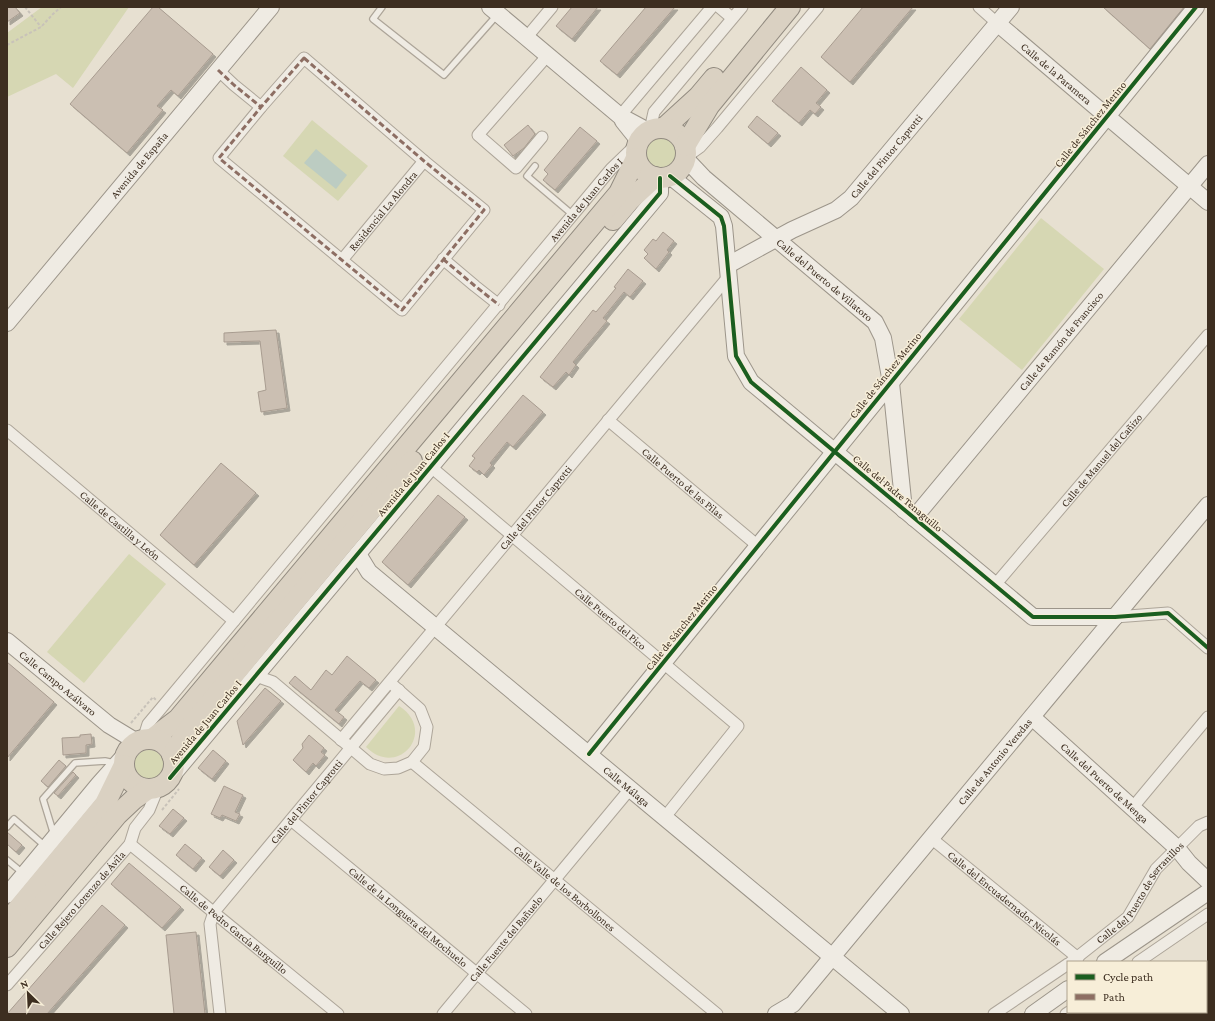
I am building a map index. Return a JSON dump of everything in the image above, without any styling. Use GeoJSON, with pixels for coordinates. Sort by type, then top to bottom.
{"type":"FeatureCollection","features":[{"type":"Feature","properties":{"kind":"highway","name":"Avenida de Juan Carlos I"},"geometry":{"type":"LineString","coordinates":[[7,922],[56,847],[105,804],[132,751],[178,719],[618,193],[646,138],[698,97],[773,7]]}},
{"type":"Feature","properties":{"kind":"highway"},"geometry":{"type":"LineString","coordinates":[[686,154],[681,137],[674,131],[646,138],[643,171],[661,177],[680,170],[709,106],[790,7]]}},
{"type":"Feature","properties":{"kind":"highway","name":"Avenida de Juan Carlos I"},"geometry":{"type":"LineString","coordinates":[[172,755],[195,722],[629,201],[661,177]]}},
{"type":"Feature","properties":{"kind":"highway"},"geometry":{"type":"LineString","coordinates":[[164,744],[172,755],[174,766],[158,785],[136,786],[127,777],[132,751],[164,744]]}},
{"type":"Feature","properties":{"kind":"highway","name":"Avenida de Juan Carlos I"},"geometry":{"type":"LineString","coordinates":[[7,947],[117,815],[134,799],[158,785]]}},
{"type":"Feature","properties":{"kind":"street","name":"Avenida de España"},"geometry":{"type":"LineString","coordinates":[[7,323],[271,7]]}},
{"type":"Feature","properties":{"kind":"street"},"geometry":{"type":"LineString","coordinates":[[526,38],[552,7]]}},
{"type":"Feature","properties":{"kind":"street"},"geometry":{"type":"LineString","coordinates":[[620,116],[712,7]]}},
{"type":"Feature","properties":{"kind":"street"},"geometry":{"type":"LineString","coordinates":[[720,7],[732,18]]}},
{"type":"Feature","properties":{"kind":"street","name":"Avenida de Juan Carlos I"},"geometry":{"type":"LineString","coordinates":[[132,751],[148,724],[611,170],[646,138],[654,112],[742,7]]}},
{"type":"Feature","properties":{"kind":"street"},"geometry":{"type":"LineString","coordinates":[[686,154],[700,147],[818,7]]}},
{"type":"Feature","properties":{"kind":"street","name":"Calle de la Paramera"},"geometry":{"type":"LineString","coordinates":[[979,7],[1208,202]]}},
{"type":"Feature","properties":{"kind":"street","name":"Calle del Pintor Caprotti"},"geometry":{"type":"LineString","coordinates":[[341,740],[608,420],[728,270],[776,238],[836,210],[851,198],[1011,7]]}},
{"type":"Feature","properties":{"kind":"street","name":"Calle de Sánchez Merino"},"geometry":{"type":"LineString","coordinates":[[589,754],[1196,7]]}},
{"type":"Feature","properties":{"kind":"street"},"geometry":{"type":"LineString","coordinates":[[494,10],[646,138]]}},
{"type":"Feature","properties":{"kind":"street"},"geometry":{"type":"LineString","coordinates":[[542,137],[516,168],[478,136],[548,55]]}},
{"type":"Feature","properties":{"kind":"street"},"geometry":{"type":"LineString","coordinates":[[304,58],[424,161],[484,210],[402,310],[219,158],[260,107],[304,58]]}},
{"type":"Feature","properties":{"kind":"street"},"geometry":{"type":"LineString","coordinates":[[218,70],[260,107]]}},
{"type":"Feature","properties":{"kind":"street","name":"Calle del Puerto de Villatoro"},"geometry":{"type":"LineString","coordinates":[[686,154],[704,178],[875,322],[883,338],[891,382],[909,514]]}},
{"type":"Feature","properties":{"kind":"street","name":"Residencial La Alondra"},"geometry":{"type":"LineString","coordinates":[[342,260],[424,161]]}},
{"type":"Feature","properties":{"kind":"street","name":"Calle de Ramón de Francisco"},"geometry":{"type":"LineString","coordinates":[[909,514],[1208,164]]}},
{"type":"Feature","properties":{"kind":"street","name":"Avenida de Juan Carlos I"},"geometry":{"type":"LineString","coordinates":[[158,785],[261,670],[660,193],[661,177]]}},
{"type":"Feature","properties":{"kind":"street","name":"Calle del Padre Tenaguillo"},"geometry":{"type":"LineString","coordinates":[[661,177],[721,217],[724,226],[736,356],[751,382],[1033,617],[1115,617],[1168,614],[1208,648]]}},
{"type":"Feature","properties":{"kind":"street"},"geometry":{"type":"LineString","coordinates":[[443,259],[499,304]]}},
{"type":"Feature","properties":{"kind":"street","name":"Calle de Manuel del Cañizo"},"geometry":{"type":"LineString","coordinates":[[995,586],[1208,335]]}},
{"type":"Feature","properties":{"kind":"street","name":"Calle Puerto de las Pilas"},"geometry":{"type":"LineString","coordinates":[[608,420],[758,546]]}},
{"type":"Feature","properties":{"kind":"street","name":"Calle de Castilla y León"},"geometry":{"type":"LineString","coordinates":[[7,430],[234,621]]}},
{"type":"Feature","properties":{"kind":"street","name":"Calle Puerto del Pico"},"geometry":{"type":"LineString","coordinates":[[431,466],[738,726],[665,817]]}},
{"type":"Feature","properties":{"kind":"street","name":"Calle de Antonio Veredas"},"geometry":{"type":"LineString","coordinates":[[776,1014],[793,1004],[833,957],[1208,505]]}},
{"type":"Feature","properties":{"kind":"street","name":"Calle Málaga"},"geometry":{"type":"LineString","coordinates":[[358,554],[370,572],[901,1014]]}},
{"type":"Feature","properties":{"kind":"street","name":"Calle Campo Azálvaro"},"geometry":{"type":"LineString","coordinates":[[7,640],[109,725],[132,751]]}},
{"type":"Feature","properties":{"kind":"street"},"geometry":{"type":"LineString","coordinates":[[261,670],[273,682],[370,764],[384,769],[398,768],[412,762],[424,747],[427,727],[420,709],[389,682]]}},
{"type":"Feature","properties":{"kind":"street","name":"Calle del Pintor Caprotti"},"geometry":{"type":"LineString","coordinates":[[214,912],[399,690]]}},
{"type":"Feature","properties":{"kind":"street","name":"Calle del Puerto de Menga"},"geometry":{"type":"LineString","coordinates":[[1032,717],[1178,848],[1189,853],[1205,870],[1196,884],[1194,895],[1190,904]]}},
{"type":"Feature","properties":{"kind":"street"},"geometry":{"type":"LineString","coordinates":[[1133,807],[1208,717]]}},
{"type":"Feature","properties":{"kind":"street","name":"Calle Valle de los Borbollones"},"geometry":{"type":"LineString","coordinates":[[412,762],[716,1014]]}},
{"type":"Feature","properties":{"kind":"street","name":"Calle Rejero Lorenzo de Ávila"},"geometry":{"type":"LineString","coordinates":[[7,985],[130,844],[135,828],[149,810],[158,785]]}},
{"type":"Feature","properties":{"kind":"street","name":"Calle Fuente del Bañuelo"},"geometry":{"type":"LineString","coordinates":[[442,1014],[630,789]]}},
{"type":"Feature","properties":{"kind":"street","name":"Calle de la Longuera del Mochuelo"},"geometry":{"type":"LineString","coordinates":[[291,820],[526,1014]]}},
{"type":"Feature","properties":{"kind":"street","name":"Calle del Puerto de Serranillos"},"geometry":{"type":"LineString","coordinates":[[1074,960],[1128,917],[1156,868],[1199,826],[1208,822]]}},
{"type":"Feature","properties":{"kind":"street","name":"Calle del Encuadernador Nicolás"},"geometry":{"type":"LineString","coordinates":[[931,838],[1074,960]]}},
{"type":"Feature","properties":{"kind":"street","name":"Calle de Pedro García Burguillo"},"geometry":{"type":"LineString","coordinates":[[130,844],[338,1014]]}},
{"type":"Feature","properties":{"kind":"street","name":"Avenida de Juan Carlos I"},"geometry":{"type":"LineString","coordinates":[[9,889],[56,847]]}},
{"type":"Feature","properties":{"kind":"street"},"geometry":{"type":"LineString","coordinates":[[1106,961],[1208,892]]}},
{"type":"Feature","properties":{"kind":"street"},"geometry":{"type":"LineString","coordinates":[[214,912],[210,924],[220,1014]]}},
{"type":"Feature","properties":{"kind":"street"},"geometry":{"type":"LineString","coordinates":[[1139,961],[1208,914]]}},
{"type":"Feature","properties":{"kind":"street"},"geometry":{"type":"LineString","coordinates":[[994,1014],[1067,965]]}},
{"type":"Feature","properties":{"kind":"street"},"geometry":{"type":"LineString","coordinates":[[1033,1014],[1067,990]]}},
{"type":"Feature","properties":{"kind":"lane"},"geometry":{"type":"LineString","coordinates":[[382,7],[373,19],[444,75],[494,10]]}},
{"type":"Feature","properties":{"kind":"lane"},"geometry":{"type":"LineString","coordinates":[[535,166],[527,176],[574,215]]}},
{"type":"Feature","properties":{"kind":"lane"},"geometry":{"type":"LineString","coordinates":[[56,847],[43,799],[75,763],[105,761],[132,751]]}},
{"type":"Feature","properties":{"kind":"lane"},"geometry":{"type":"LineString","coordinates":[[7,827],[14,819],[56,847]]}},
{"type":"Feature","properties":{"kind":"lane"},"geometry":{"type":"LineString","coordinates":[[7,860],[24,874]]}},
{"type":"Feature","properties":{"kind":"path"},"geometry":{"type":"LineString","coordinates":[[25,7],[41,27]]}},
{"type":"Feature","properties":{"kind":"path"},"geometry":{"type":"LineString","coordinates":[[7,45],[41,27],[61,7]]}},
{"type":"Feature","properties":{"kind":"green space"},"geometry":{"type":"Polygon","coordinates":[[[42,7],[129,7],[73,88],[56,74],[7,97],[7,33],[42,7]]]}},
{"type":"Feature","properties":{"kind":"green space"},"geometry":{"type":"Polygon","coordinates":[[[312,120],[368,166],[338,201],[283,156],[312,120]]]}},
{"type":"Feature","properties":{"kind":"green space"},"geometry":{"type":"Polygon","coordinates":[[[661,137],[667,138],[674,144],[677,153],[676,159],[670,166],[661,169],[655,168],[648,162],[645,153],[646,147],[652,140],[661,137]]]}},
{"type":"Feature","properties":{"kind":"green space"},"geometry":{"type":"Polygon","coordinates":[[[1041,218],[1104,269],[1022,370],[959,319],[1041,218]]]}},
{"type":"Feature","properties":{"kind":"green space"},"geometry":{"type":"Polygon","coordinates":[[[129,554],[166,584],[84,683],[47,652],[129,554]]]}},
{"type":"Feature","properties":{"kind":"green space"},"geometry":{"type":"Polygon","coordinates":[[[399,706],[410,716],[415,727],[414,738],[409,748],[401,755],[390,758],[378,755],[366,747],[399,706]]]}},
{"type":"Feature","properties":{"kind":"green space"},"geometry":{"type":"Polygon","coordinates":[[[149,750],[155,751],[163,759],[163,771],[155,779],[149,780],[143,779],[135,771],[134,765],[135,759],[143,751],[149,750]]]}},
{"type":"Feature","properties":{"kind":"shaded area"},"geometry":{"type":"Polygon","coordinates":[[[316,149],[347,175],[336,189],[304,163],[316,149]]]}},
{"type":"Feature","properties":{"kind":"building"},"geometry":{"type":"Polygon","coordinates":[[[7,7],[15,7],[20,13],[7,22],[7,7]]]}},
{"type":"Feature","properties":{"kind":"building"},"geometry":{"type":"Polygon","coordinates":[[[153,7],[158,7],[213,54],[178,96],[171,90],[157,106],[163,110],[127,153],[70,104],[153,7]]]}},
{"type":"Feature","properties":{"kind":"building"},"geometry":{"type":"Polygon","coordinates":[[[572,7],[598,7],[572,39],[556,26],[572,7]]]}},
{"type":"Feature","properties":{"kind":"building"},"geometry":{"type":"Polygon","coordinates":[[[646,7],[675,7],[617,75],[600,61],[646,7]]]}},
{"type":"Feature","properties":{"kind":"building"},"geometry":{"type":"Polygon","coordinates":[[[863,7],[913,7],[850,82],[821,57],[863,7]]]}},
{"type":"Feature","properties":{"kind":"building"},"geometry":{"type":"Polygon","coordinates":[[[1103,7],[1184,7],[1150,49],[1103,7]]]}},
{"type":"Feature","properties":{"kind":"building"},"geometry":{"type":"Polygon","coordinates":[[[801,67],[827,90],[816,103],[821,107],[815,114],[810,110],[799,123],[772,101],[801,67]]]}},
{"type":"Feature","properties":{"kind":"building"},"geometry":{"type":"Polygon","coordinates":[[[757,116],[778,133],[768,144],[748,127],[757,116]]]}},
{"type":"Feature","properties":{"kind":"building"},"geometry":{"type":"Polygon","coordinates":[[[528,125],[535,134],[524,148],[513,156],[504,145],[528,125]]]}},
{"type":"Feature","properties":{"kind":"building"},"geometry":{"type":"Polygon","coordinates":[[[580,127],[597,141],[555,190],[543,180],[548,174],[544,170],[580,127]]]}},
{"type":"Feature","properties":{"kind":"building"},"geometry":{"type":"Polygon","coordinates":[[[663,232],[674,241],[667,250],[669,252],[656,269],[644,258],[648,254],[644,250],[653,239],[656,241],[663,232]]]}},
{"type":"Feature","properties":{"kind":"building"},"geometry":{"type":"Polygon","coordinates":[[[628,269],[643,281],[630,297],[624,292],[603,318],[607,321],[573,362],[576,365],[569,375],[566,372],[553,387],[540,377],[593,310],[596,312],[616,288],[614,287],[628,269]]]}},
{"type":"Feature","properties":{"kind":"building"},"geometry":{"type":"Polygon","coordinates":[[[276,330],[287,408],[261,412],[258,392],[266,390],[260,341],[224,342],[224,333],[276,330]]]}},
{"type":"Feature","properties":{"kind":"building"},"geometry":{"type":"Polygon","coordinates":[[[523,395],[543,412],[513,447],[507,442],[490,463],[492,465],[484,475],[479,470],[477,472],[469,466],[475,458],[472,456],[523,395]]]}},
{"type":"Feature","properties":{"kind":"building"},"geometry":{"type":"Polygon","coordinates":[[[221,463],[256,493],[194,565],[160,535],[221,463]]]}},
{"type":"Feature","properties":{"kind":"building"},"geometry":{"type":"Polygon","coordinates":[[[438,495],[465,517],[408,585],[382,562],[438,495]]]}},
{"type":"Feature","properties":{"kind":"building"},"geometry":{"type":"Polygon","coordinates":[[[347,656],[376,680],[369,688],[360,681],[335,710],[344,717],[339,724],[289,683],[295,676],[311,690],[326,670],[332,675],[347,656]]]}},
{"type":"Feature","properties":{"kind":"building"},"geometry":{"type":"Polygon","coordinates":[[[7,662],[54,702],[7,758],[7,662]]]}},
{"type":"Feature","properties":{"kind":"building"},"geometry":{"type":"Polygon","coordinates":[[[265,688],[281,701],[243,745],[237,721],[265,688]]]}},
{"type":"Feature","properties":{"kind":"building"},"geometry":{"type":"Polygon","coordinates":[[[91,734],[92,744],[86,745],[86,753],[63,755],[62,738],[80,737],[80,735],[91,734]]]}},
{"type":"Feature","properties":{"kind":"building"},"geometry":{"type":"Polygon","coordinates":[[[309,735],[324,748],[321,752],[325,755],[316,766],[313,763],[306,772],[293,760],[303,748],[302,744],[309,735]]]}},
{"type":"Feature","properties":{"kind":"building"},"geometry":{"type":"Polygon","coordinates":[[[213,750],[226,761],[212,779],[198,768],[213,750]]]}},
{"type":"Feature","properties":{"kind":"building"},"geometry":{"type":"Polygon","coordinates":[[[59,760],[66,766],[48,787],[41,781],[59,760]]]}},
{"type":"Feature","properties":{"kind":"building"},"geometry":{"type":"Polygon","coordinates":[[[73,772],[76,775],[58,796],[54,793],[73,772]]]}},
{"type":"Feature","properties":{"kind":"building"},"geometry":{"type":"Polygon","coordinates":[[[224,786],[243,795],[235,812],[240,814],[236,821],[222,815],[220,818],[211,814],[224,786]]]}},
{"type":"Feature","properties":{"kind":"building"},"geometry":{"type":"Polygon","coordinates":[[[173,809],[184,818],[170,834],[159,826],[173,809]]]}},
{"type":"Feature","properties":{"kind":"building"},"geometry":{"type":"Polygon","coordinates":[[[7,832],[22,845],[16,852],[7,844],[7,832]]]}},
{"type":"Feature","properties":{"kind":"building"},"geometry":{"type":"Polygon","coordinates":[[[185,844],[202,858],[193,869],[176,855],[185,844]]]}},
{"type":"Feature","properties":{"kind":"building"},"geometry":{"type":"Polygon","coordinates":[[[223,850],[234,860],[220,876],[209,867],[223,850]]]}},
{"type":"Feature","properties":{"kind":"building"},"geometry":{"type":"Polygon","coordinates":[[[129,863],[181,907],[162,928],[111,884],[129,863]]]}},
{"type":"Feature","properties":{"kind":"building"},"geometry":{"type":"Polygon","coordinates":[[[102,905],[125,925],[47,1014],[7,1014],[102,905]]]}},
{"type":"Feature","properties":{"kind":"building"},"geometry":{"type":"Polygon","coordinates":[[[196,932],[205,1014],[174,1014],[166,935],[196,932]]]}},
{"type":"Feature","properties":{"kind":"marked path"},"geometry":{"type":"LineString","coordinates":[[304,58],[424,161],[484,210],[402,310],[219,158],[304,58]]}},
{"type":"Feature","properties":{"kind":"marked path"},"geometry":{"type":"LineString","coordinates":[[218,70],[261,107]]}},
{"type":"Feature","properties":{"kind":"marked path"},"geometry":{"type":"LineString","coordinates":[[443,259],[499,305]]}},
{"type":"Feature","properties":{"kind":"cycle path"},"geometry":{"type":"LineString","coordinates":[[589,754],[1196,7]]}},
{"type":"Feature","properties":{"kind":"cycle path"},"geometry":{"type":"LineString","coordinates":[[670,176],[721,217],[724,226],[736,356],[751,382],[1033,617],[1115,617],[1168,613],[1208,648]]}},
{"type":"Feature","properties":{"kind":"cycle path"},"geometry":{"type":"LineString","coordinates":[[170,778],[660,193],[660,178]]}}]}
